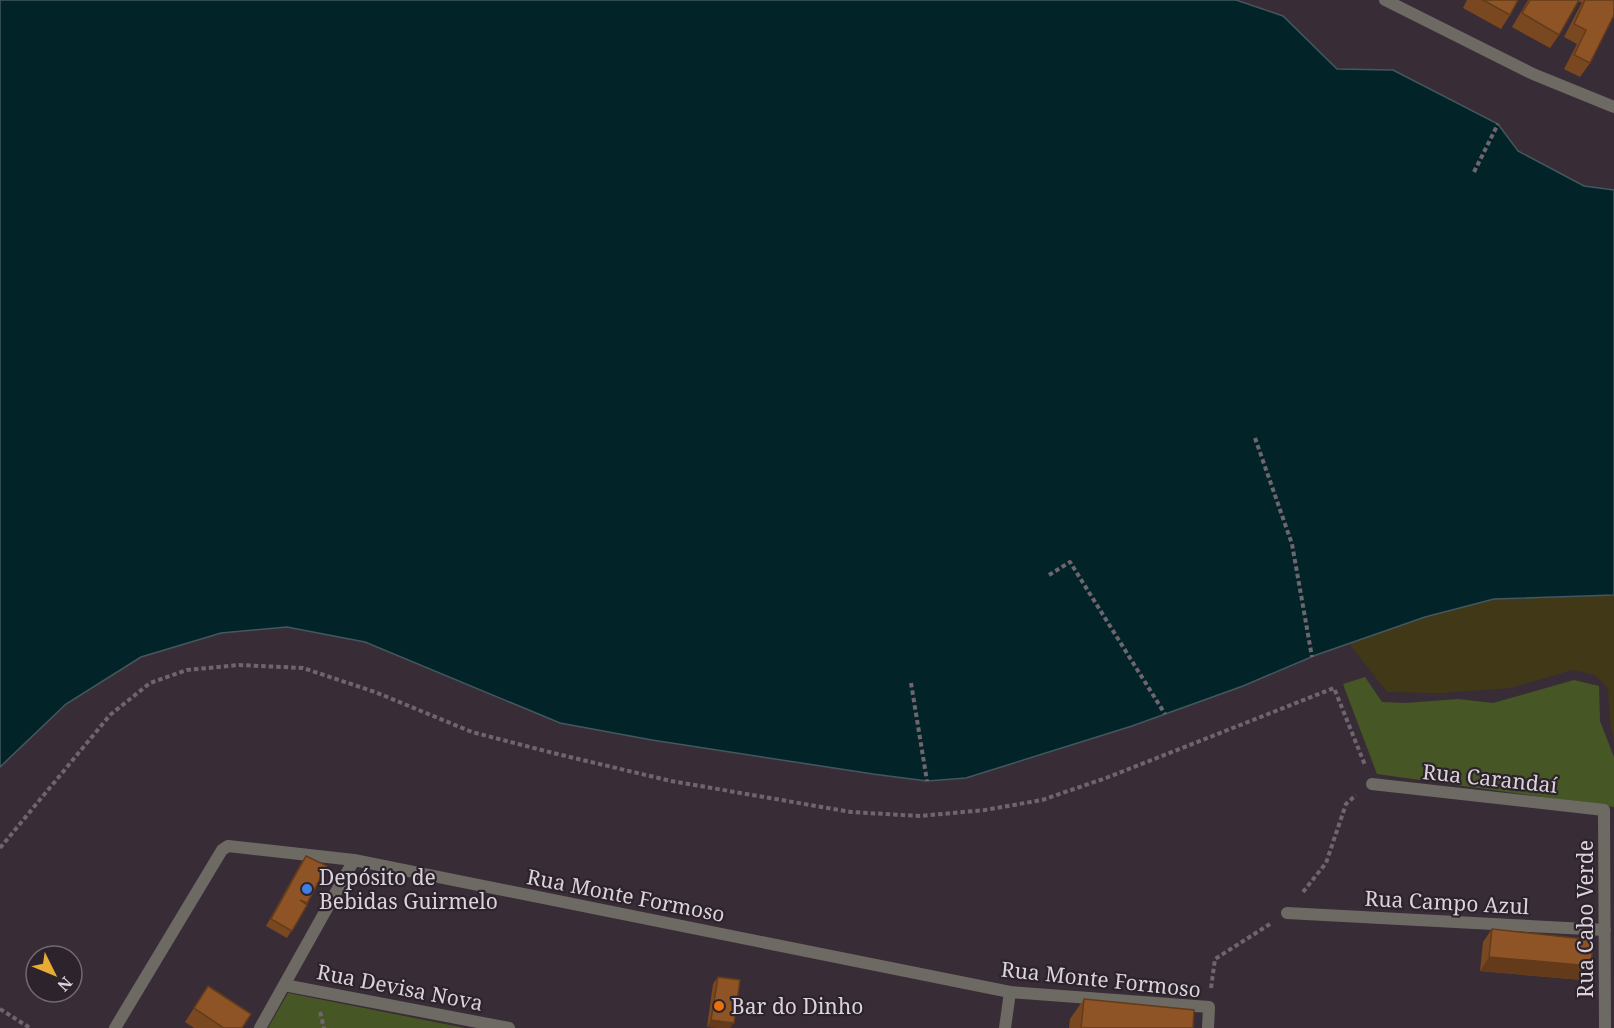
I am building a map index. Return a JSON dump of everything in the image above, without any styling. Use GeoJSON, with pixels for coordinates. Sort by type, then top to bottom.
{"type":"FeatureCollection","features":[{"type":"Feature","properties":{"kind":"street"},"geometry":{"type":"LineString","coordinates":[[1385,0],[1533,74],[1614,107]]}},
{"type":"Feature","properties":{"kind":"street","name":"Rua Carandaí"},"geometry":{"type":"LineString","coordinates":[[1372,784],[1604,810]]}},
{"type":"Feature","properties":{"kind":"street","name":"Rua Cabo Verde"},"geometry":{"type":"LineString","coordinates":[[1604,810],[1605,1028]]}},
{"type":"Feature","properties":{"kind":"street","name":"Rua Monte Formoso"},"geometry":{"type":"LineString","coordinates":[[115,1028],[224,848],[228,846],[354,860],[1010,992],[1209,1006],[1208,1028]]}},
{"type":"Feature","properties":{"kind":"street"},"geometry":{"type":"LineString","coordinates":[[260,1028],[354,860]]}},
{"type":"Feature","properties":{"kind":"street","name":"Rua Campo Azul"},"geometry":{"type":"LineString","coordinates":[[1287,913],[1605,930]]}},
{"type":"Feature","properties":{"kind":"street","name":"Rua Devisa Nova"},"geometry":{"type":"LineString","coordinates":[[284,985],[509,1028]]}},
{"type":"Feature","properties":{"kind":"street"},"geometry":{"type":"LineString","coordinates":[[1005,1028],[1010,992]]}},
{"type":"Feature","properties":{"kind":"path"},"geometry":{"type":"LineString","coordinates":[[1474,172],[1498,124]]}},
{"type":"Feature","properties":{"kind":"path"},"geometry":{"type":"LineString","coordinates":[[1255,438],[1292,544],[1312,657]]}},
{"type":"Feature","properties":{"kind":"path"},"geometry":{"type":"LineString","coordinates":[[1049,575],[1070,562],[1165,714]]}},
{"type":"Feature","properties":{"kind":"path"},"geometry":{"type":"LineString","coordinates":[[0,848],[110,715],[150,683],[187,670],[239,664],[303,668],[375,692],[472,732],[671,781],[851,812],[921,816],[985,810],[1042,800],[1106,778],[1334,688],[1372,784]]}},
{"type":"Feature","properties":{"kind":"path"},"geometry":{"type":"LineString","coordinates":[[911,683],[927,781]]}},
{"type":"Feature","properties":{"kind":"path"},"geometry":{"type":"LineString","coordinates":[[0,1010],[30,1028]]}},
{"type":"Feature","properties":{"kind":"green space"},"geometry":{"type":"Polygon","coordinates":[[[1365,677],[1382,702],[1406,703],[1458,699],[1493,703],[1574,680],[1599,686],[1600,721],[1614,757],[1614,807],[1377,774],[1343,684],[1365,677]]]}},
{"type":"Feature","properties":{"kind":"green space"},"geometry":{"type":"Polygon","coordinates":[[[288,993],[465,1028],[268,1028],[288,993]]]}},
{"type":"Feature","properties":{"kind":"sand"},"geometry":{"type":"Polygon","coordinates":[[[1614,595],[1614,740],[1608,688],[1595,675],[1572,670],[1511,688],[1441,693],[1387,692],[1349,643],[1425,617],[1494,599],[1614,595]]]}},
{"type":"Feature","properties":{"kind":"water"},"geometry":{"type":"Polygon","coordinates":[[[0,0],[1236,0],[1283,16],[1337,69],[1393,70],[1498,124],[1518,151],[1584,186],[1614,190],[1614,595],[1494,599],[1425,617],[1316,655],[1243,686],[1132,726],[966,778],[927,781],[873,774],[652,740],[560,723],[365,642],[287,627],[221,633],[141,657],[66,704],[0,767],[0,0]]]}},
{"type":"Feature","properties":{"kind":"building"},"geometry":{"type":"Polygon","coordinates":[[[1483,0],[1518,0],[1510,15],[1483,0]]]}},
{"type":"Feature","properties":{"kind":"building"},"geometry":{"type":"Polygon","coordinates":[[[1530,0],[1579,0],[1559,35],[1522,13],[1530,0]]]}},
{"type":"Feature","properties":{"kind":"building"},"geometry":{"type":"Polygon","coordinates":[[[1585,0],[1614,0],[1614,15],[1590,63],[1574,55],[1586,30],[1574,24],[1585,0]]]}},
{"type":"Feature","properties":{"kind":"building"},"geometry":{"type":"Polygon","coordinates":[[[306,856],[327,866],[307,903],[300,900],[307,905],[292,931],[271,919],[306,856]]]}},
{"type":"Feature","properties":{"kind":"building"},"geometry":{"type":"Polygon","coordinates":[[[1492,929],[1593,940],[1591,966],[1489,957],[1492,929]]]}},
{"type":"Feature","properties":{"kind":"building"},"geometry":{"type":"Polygon","coordinates":[[[718,977],[740,980],[734,1023],[711,1020],[718,977]]]}},
{"type":"Feature","properties":{"kind":"building"},"geometry":{"type":"Polygon","coordinates":[[[208,986],[251,1014],[242,1028],[224,1028],[194,1008],[208,986]]]}},
{"type":"Feature","properties":{"kind":"building"},"geometry":{"type":"Polygon","coordinates":[[[1084,999],[1194,1010],[1193,1028],[1081,1028],[1084,999]]]}},
{"type":"Feature","properties":{"kind":"place","name":"Depósito de Bebidas Guirmelo"},"geometry":{"type":"Point","coordinates":[307,889]}},
{"type":"Feature","properties":{"kind":"place","name":"Bar do Dinho"},"geometry":{"type":"Point","coordinates":[719,1006]}}]}
